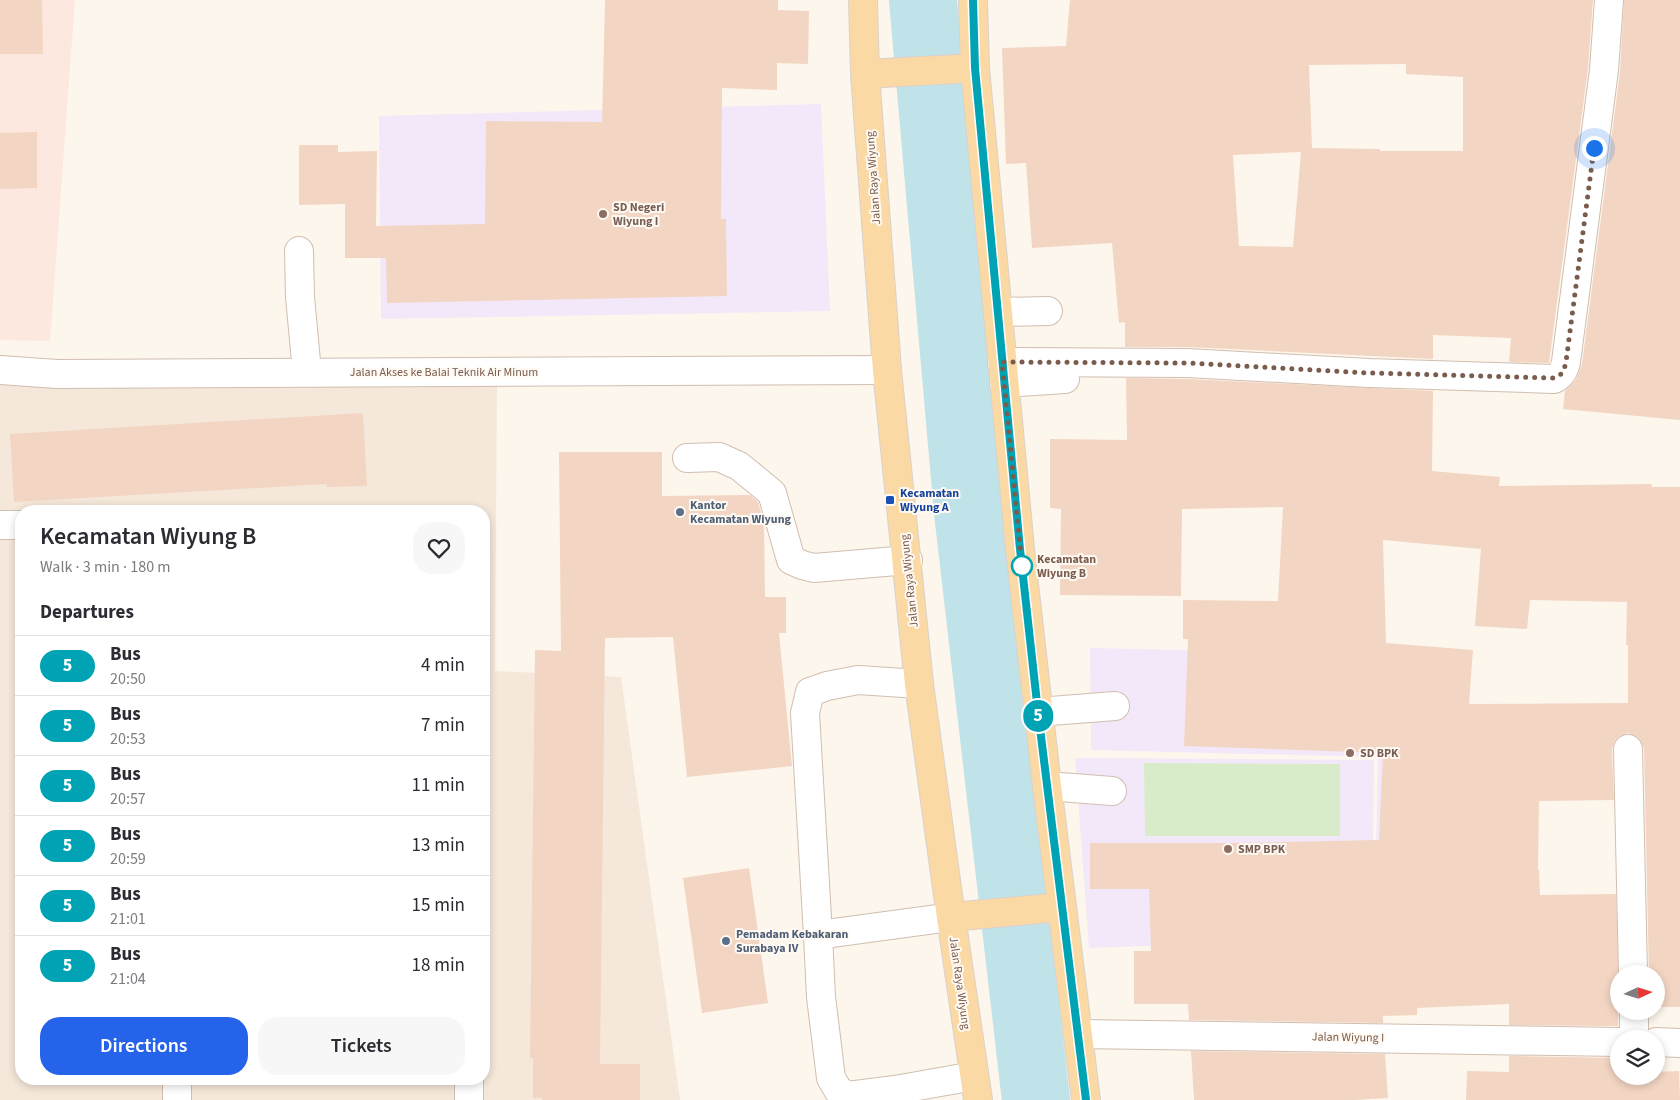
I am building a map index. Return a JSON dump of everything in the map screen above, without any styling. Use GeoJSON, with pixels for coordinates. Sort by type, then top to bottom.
{"type":"FeatureCollection","features":[{"type":"Feature","properties":{"kind":"main road","name":"Jalan Raya Wiyung"},"geometry":{"type":"LineString","coordinates":[[863,0],[877,73],[887,370],[908,560],[919,684],[961,916],[976,1088]]}},
{"type":"Feature","properties":{"kind":"main road"},"geometry":{"type":"LineString","coordinates":[[973,0],[975,68],[1003,373],[1020,549],[1047,786],[1051,908],[1078,1034],[1086,1100]]}},
{"type":"Feature","properties":{"kind":"main road"},"geometry":{"type":"LineString","coordinates":[[877,73],[975,68]]}},
{"type":"Feature","properties":{"kind":"main road"},"geometry":{"type":"LineString","coordinates":[[961,916],[1051,908]]}},
{"type":"Feature","properties":{"kind":"street"},"geometry":{"type":"LineString","coordinates":[[1003,373],[1187,363],[1379,373],[1554,378],[1560,376],[1566,362],[1604,70],[1609,0]]}},
{"type":"Feature","properties":{"kind":"street"},"geometry":{"type":"LineString","coordinates":[[299,251],[300,297],[307,372]]}},
{"type":"Feature","properties":{"kind":"street"},"geometry":{"type":"LineString","coordinates":[[998,312],[1048,310]]}},
{"type":"Feature","properties":{"kind":"street","name":"Jalan Akses ke Balai Teknik Air Minum"},"geometry":{"type":"LineString","coordinates":[[0,370],[57,374],[887,370]]}},
{"type":"Feature","properties":{"kind":"street"},"geometry":{"type":"LineString","coordinates":[[1003,373],[1069,379]]}},
{"type":"Feature","properties":{"kind":"street"},"geometry":{"type":"LineString","coordinates":[[687,458],[719,457],[739,466],[772,493],[791,560],[814,568],[908,560]]}},
{"type":"Feature","properties":{"kind":"street"},"geometry":{"type":"LineString","coordinates":[[0,525],[15,525]]}},
{"type":"Feature","properties":{"kind":"street"},"geometry":{"type":"LineString","coordinates":[[919,684],[858,680],[827,686],[810,692],[805,713],[821,997],[832,1078],[838,1090],[848,1096],[895,1090],[976,1088]]}},
{"type":"Feature","properties":{"kind":"street"},"geometry":{"type":"LineString","coordinates":[[1038,712],[1116,706]]}},
{"type":"Feature","properties":{"kind":"street"},"geometry":{"type":"LineString","coordinates":[[1628,749],[1633,965]]}},
{"type":"Feature","properties":{"kind":"street"},"geometry":{"type":"LineString","coordinates":[[1047,786],[1112,791]]}},
{"type":"Feature","properties":{"kind":"street"},"geometry":{"type":"LineString","coordinates":[[818,935],[961,916]]}},
{"type":"Feature","properties":{"kind":"street","name":"Jalan Wiyung I"},"geometry":{"type":"LineString","coordinates":[[1078,1034],[1610,1042]]}},
{"type":"Feature","properties":{"kind":"street"},"geometry":{"type":"LineString","coordinates":[[1665,1042],[1680,1042]]}},
{"type":"Feature","properties":{"kind":"street"},"geometry":{"type":"LineString","coordinates":[[177,1085],[177,1100]]}},
{"type":"Feature","properties":{"kind":"street"},"geometry":{"type":"LineString","coordinates":[[469,1085],[469,1100]]}},
{"type":"Feature","properties":{"kind":"shaded area"},"geometry":{"type":"Polygon","coordinates":[[[0,0],[75,0],[50,341],[0,340],[0,0]]]}},
{"type":"Feature","properties":{"kind":"shaded area","name":"SD Negeri Wiyung I"},"geometry":{"type":"Polygon","coordinates":[[[821,104],[830,311],[381,319],[379,116],[821,104]]]}},
{"type":"Feature","properties":{"kind":"shaded area"},"geometry":{"type":"Polygon","coordinates":[[[497,382],[495,671],[621,677],[680,1100],[0,1100],[0,384],[497,382]]]}},
{"type":"Feature","properties":{"kind":"shaded area","name":"SD BPK"},"geometry":{"type":"Polygon","coordinates":[[[1090,648],[1383,654],[1467,709],[1376,852],[1378,757],[1091,750],[1090,648]]]}},
{"type":"Feature","properties":{"kind":"shaded area","name":"SMP BPK"},"geometry":{"type":"Polygon","coordinates":[[[1075,758],[1374,760],[1372,938],[1089,948],[1075,758]]]}},
{"type":"Feature","properties":{"kind":"green space"},"geometry":{"type":"Polygon","coordinates":[[[1144,763],[1340,764],[1340,836],[1145,836],[1144,763]]]}},
{"type":"Feature","properties":{"kind":"building"},"geometry":{"type":"Polygon","coordinates":[[[0,0],[42,0],[43,54],[0,54],[0,0]]]}},
{"type":"Feature","properties":{"kind":"building"},"geometry":{"type":"Polygon","coordinates":[[[605,0],[778,0],[778,10],[809,11],[808,64],[777,63],[777,90],[722,88],[721,219],[726,219],[727,296],[387,303],[386,258],[345,258],[345,204],[299,205],[299,145],[338,145],[338,152],[377,151],[376,226],[485,224],[486,121],[602,122],[605,0]]]}},
{"type":"Feature","properties":{"kind":"building"},"geometry":{"type":"Polygon","coordinates":[[[1070,0],[1593,0],[1588,68],[1549,363],[1509,362],[1511,338],[1433,335],[1433,359],[1188,347],[1125,347],[1125,322],[1119,323],[1112,243],[1032,248],[1026,163],[1006,164],[1002,48],[1066,46],[1070,0]],[[1406,64],[1309,65],[1312,148],[1380,149],[1380,151],[1463,151],[1463,77],[1406,74],[1406,64]],[[1301,152],[1233,155],[1239,246],[1293,247],[1301,152]]]}},
{"type":"Feature","properties":{"kind":"building"},"geometry":{"type":"Polygon","coordinates":[[[1624,0],[1680,0],[1680,420],[1563,409],[1565,391],[1576,380],[1582,364],[1620,72],[1624,0]]]}},
{"type":"Feature","properties":{"kind":"building"},"geometry":{"type":"Polygon","coordinates":[[[37,132],[37,188],[0,189],[0,133],[37,132]]]}},
{"type":"Feature","properties":{"kind":"building"},"geometry":{"type":"Polygon","coordinates":[[[1126,378],[1187,379],[1433,391],[1432,471],[1500,477],[1499,486],[1651,484],[1652,487],[1680,487],[1680,1007],[1665,1007],[1665,965],[1649,965],[1644,749],[1641,741],[1636,736],[1628,733],[1620,736],[1615,741],[1612,749],[1614,800],[1539,801],[1538,870],[1540,895],[1616,894],[1619,965],[1610,965],[1610,1020],[1618,1020],[1618,1026],[1509,1025],[1509,1004],[1417,1008],[1417,1015],[1383,1016],[1383,1023],[1189,1020],[1188,1004],[1134,1004],[1134,951],[1151,951],[1149,889],[1090,889],[1090,843],[1379,840],[1383,753],[1184,746],[1188,639],[1183,639],[1183,600],[1278,601],[1283,507],[1182,509],[1181,596],[1060,595],[1061,509],[1050,508],[1050,439],[1127,440],[1126,378]],[[1383,540],[1386,643],[1473,650],[1469,704],[1628,703],[1627,602],[1530,600],[1527,629],[1475,626],[1481,549],[1383,540]]]}},
{"type":"Feature","properties":{"kind":"building"},"geometry":{"type":"Polygon","coordinates":[[[363,413],[367,486],[327,487],[326,484],[14,502],[10,434],[363,413]]]}},
{"type":"Feature","properties":{"kind":"building"},"geometry":{"type":"Polygon","coordinates":[[[559,452],[662,452],[662,496],[750,495],[758,502],[764,523],[765,597],[786,597],[786,633],[779,633],[792,766],[687,777],[673,637],[605,638],[600,1064],[640,1064],[640,1100],[542,1100],[542,1098],[533,1098],[533,1058],[530,1058],[535,650],[561,651],[559,452]]]}},
{"type":"Feature","properties":{"kind":"building","name":"Pemadam Kebakaran Surabaya IV"},"geometry":{"type":"Polygon","coordinates":[[[749,868],[768,1003],[702,1013],[683,878],[749,868]]]}},
{"type":"Feature","properties":{"kind":"building"},"geometry":{"type":"Polygon","coordinates":[[[1191,1051],[1385,1054],[1388,1098],[1354,1100],[1194,1100],[1191,1051]]]}},
{"type":"Feature","properties":{"kind":"building"},"geometry":{"type":"Polygon","coordinates":[[[1509,1056],[1610,1058],[1610,1085],[1665,1085],[1665,1072],[1679,1071],[1680,1100],[1466,1100],[1467,1071],[1509,1072],[1509,1056]]]}},
{"type":"Feature","properties":{"kind":"waterway"},"geometry":{"type":"LineString","coordinates":[[923,0],[968,512],[1036,1100]]}},
{"type":"Feature","properties":{"kind":"bus line","name":"5"},"geometry":{"type":"LineString","coordinates":[[973,0],[975,68],[1020,549],[1038,712],[1086,1100]]}},
{"type":"Feature","properties":{"kind":"place","name":"SD Negeri Wiyung I"},"geometry":{"type":"Point","coordinates":[603,214]}},
{"type":"Feature","properties":{"kind":"place","name":"Kecamatan Wiyung A"},"geometry":{"type":"Point","coordinates":[890,500]}},
{"type":"Feature","properties":{"kind":"place","name":"Kantor Kecamatan Wiyung"},"geometry":{"type":"Point","coordinates":[680,512]}},
{"type":"Feature","properties":{"kind":"place","name":"Kecamatan Wiyung B"},"geometry":{"type":"Point","coordinates":[1022,566]}},
{"type":"Feature","properties":{"kind":"place","name":"SD BPK"},"geometry":{"type":"Point","coordinates":[1350,753]}},
{"type":"Feature","properties":{"kind":"place","name":"SMP BPK"},"geometry":{"type":"Point","coordinates":[1228,849]}},
{"type":"Feature","properties":{"kind":"place","name":"Pemadam Kebakaran Surabaya IV"},"geometry":{"type":"Point","coordinates":[726,941]}},
{"type":"Feature","properties":{"kind":"route"},"geometry":{"type":"LineString","coordinates":[[1022,566],[1002,362],[1187,363],[1369,373],[1554,378],[1560,376],[1566,362],[1594,148]]}}]}
